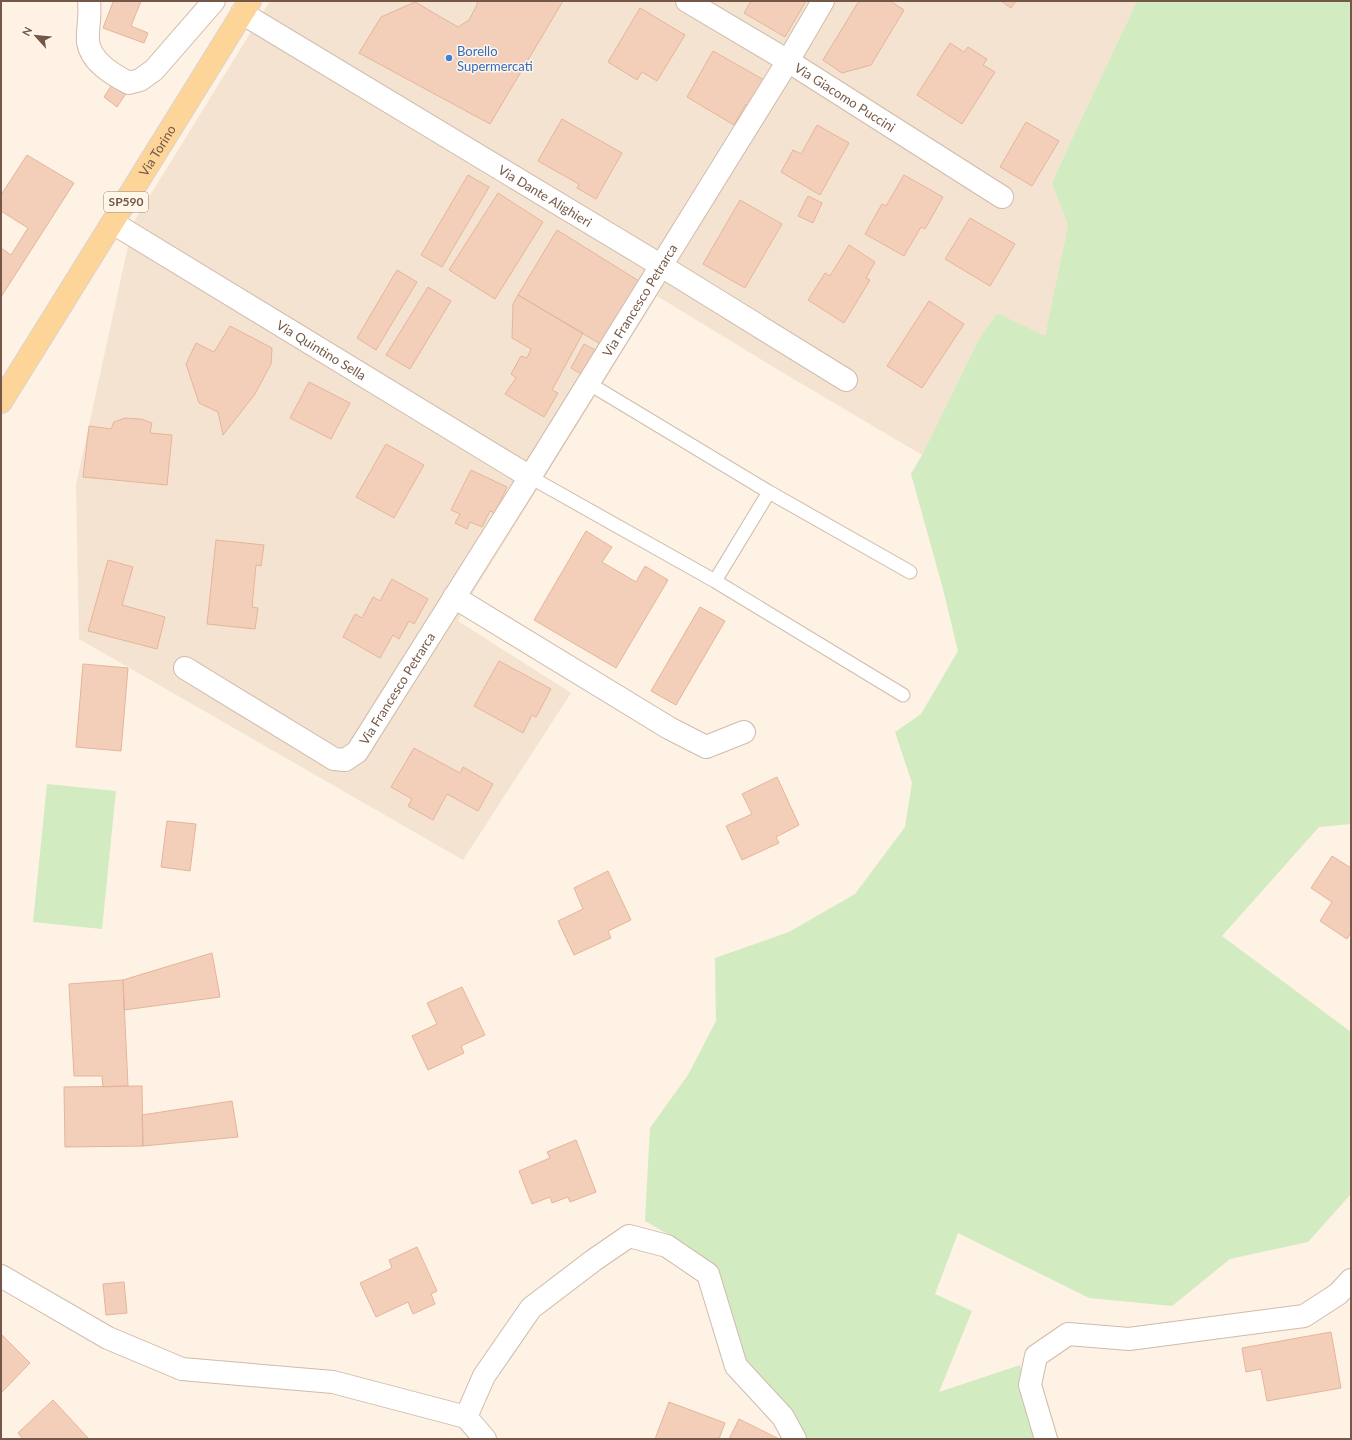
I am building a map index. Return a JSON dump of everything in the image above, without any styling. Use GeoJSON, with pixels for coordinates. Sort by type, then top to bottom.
{"type":"FeatureCollection","features":[{"type":"Feature","properties":{"kind":"main road","name":"Via Torino"},"geometry":{"type":"LineString","coordinates":[[1,402],[246,7]]}},
{"type":"Feature","properties":{"kind":"street"},"geometry":{"type":"LineString","coordinates":[[88,1],[88,43],[94,58],[113,75],[129,83],[140,80],[154,70],[214,1]]}},
{"type":"Feature","properties":{"kind":"street","name":"Via Giacomo Puccini"},"geometry":{"type":"LineString","coordinates":[[687,1],[788,61],[1002,197]]}},
{"type":"Feature","properties":{"kind":"street","name":"Via Francesco Petrarca"},"geometry":{"type":"LineString","coordinates":[[185,668],[334,760],[345,760],[357,752],[530,477],[660,265],[788,61],[823,1]]}},
{"type":"Feature","properties":{"kind":"street","name":"Via Dante Alighieri"},"geometry":{"type":"LineString","coordinates":[[246,7],[846,380]]}},
{"type":"Feature","properties":{"kind":"street","name":"Via Quintino Sella"},"geometry":{"type":"LineString","coordinates":[[113,223],[530,477]]}},
{"type":"Feature","properties":{"kind":"street"},"geometry":{"type":"LineString","coordinates":[[454,597],[669,728],[706,748],[744,732]]}},
{"type":"Feature","properties":{"kind":"street"},"geometry":{"type":"LineString","coordinates":[[466,1417],[484,1376],[531,1308],[594,1260],[629,1236],[667,1246],[708,1274],[736,1366],[783,1417],[795,1439]]}},
{"type":"Feature","properties":{"kind":"street"},"geometry":{"type":"LineString","coordinates":[[1,1276],[108,1338],[182,1369],[332,1382],[466,1417],[485,1439]]}},
{"type":"Feature","properties":{"kind":"street"},"geometry":{"type":"LineString","coordinates":[[1046,1439],[1030,1385],[1036,1356],[1068,1334],[1129,1338],[1304,1316],[1338,1294],[1351,1280]]}},
{"type":"Feature","properties":{"kind":"lane"},"geometry":{"type":"LineString","coordinates":[[588,382],[769,492],[910,572]]}},
{"type":"Feature","properties":{"kind":"lane"},"geometry":{"type":"LineString","coordinates":[[530,477],[715,581],[903,695]]}},
{"type":"Feature","properties":{"kind":"lane"},"geometry":{"type":"LineString","coordinates":[[715,581],[769,492]]}},
{"type":"Feature","properties":{"kind":"shaded area"},"geometry":{"type":"Polygon","coordinates":[[[270,1],[1137,1],[1052,183],[1068,225],[1045,337],[997,313],[978,341],[922,455],[657,296],[474,591],[458,621],[571,693],[463,860],[79,639],[76,485],[133,223],[270,1]]]}},
{"type":"Feature","properties":{"kind":"green space"},"geometry":{"type":"Polygon","coordinates":[[[1137,1],[1351,1],[1351,824],[1319,827],[1222,936],[1351,1032],[1351,1194],[1308,1242],[1230,1259],[1172,1306],[1089,1298],[958,1233],[935,1294],[972,1311],[939,1392],[1020,1365],[1040,1439],[801,1439],[744,1362],[714,1272],[687,1245],[645,1221],[650,1128],[688,1075],[716,1021],[715,958],[789,932],[855,894],[905,827],[912,783],[895,732],[921,714],[958,651],[943,589],[911,474],[922,455],[978,341],[997,313],[1045,336],[1068,225],[1052,183],[1137,1]]]}},
{"type":"Feature","properties":{"kind":"green space"},"geometry":{"type":"Polygon","coordinates":[[[47,784],[116,791],[102,929],[33,922],[47,784]]]}},
{"type":"Feature","properties":{"kind":"building"},"geometry":{"type":"Polygon","coordinates":[[[111,1],[141,1],[131,26],[148,33],[144,43],[103,28],[113,2],[111,1]]]}},
{"type":"Feature","properties":{"kind":"building","name":"Borello Supermercati"},"geometry":{"type":"Polygon","coordinates":[[[477,1],[563,1],[490,124],[359,53],[381,17],[415,2],[458,27],[469,20],[477,5],[477,1]]]}},
{"type":"Feature","properties":{"kind":"building"},"geometry":{"type":"Polygon","coordinates":[[[751,1],[806,1],[785,37],[744,13],[751,1]]]}},
{"type":"Feature","properties":{"kind":"building"},"geometry":{"type":"Polygon","coordinates":[[[859,1],[890,1],[904,10],[871,65],[842,73],[823,60],[859,1]]]}},
{"type":"Feature","properties":{"kind":"building"},"geometry":{"type":"Polygon","coordinates":[[[1001,1],[1016,1],[1011,8],[1001,1]]]}},
{"type":"Feature","properties":{"kind":"building"},"geometry":{"type":"Polygon","coordinates":[[[640,8],[685,35],[657,81],[642,72],[637,80],[608,62],[640,8]]]}},
{"type":"Feature","properties":{"kind":"building"},"geometry":{"type":"Polygon","coordinates":[[[950,43],[964,52],[968,47],[987,59],[983,65],[995,72],[962,124],[917,95],[950,43]]]}},
{"type":"Feature","properties":{"kind":"building"},"geometry":{"type":"Polygon","coordinates":[[[713,51],[764,80],[749,107],[746,104],[734,125],[687,97],[713,51]]]}},
{"type":"Feature","properties":{"kind":"building"},"geometry":{"type":"Polygon","coordinates":[[[113,83],[127,92],[117,107],[104,97],[113,83]]]}},
{"type":"Feature","properties":{"kind":"building"},"geometry":{"type":"Polygon","coordinates":[[[562,119],[622,153],[596,199],[577,188],[579,184],[538,161],[562,119]]]}},
{"type":"Feature","properties":{"kind":"building"},"geometry":{"type":"Polygon","coordinates":[[[1026,122],[1059,141],[1032,186],[1000,167],[1026,122]]]}},
{"type":"Feature","properties":{"kind":"building"},"geometry":{"type":"Polygon","coordinates":[[[817,125],[849,143],[820,195],[781,172],[793,150],[801,154],[817,125]]]}},
{"type":"Feature","properties":{"kind":"building"},"geometry":{"type":"Polygon","coordinates":[[[27,155],[74,183],[1,297],[1,248],[11,255],[28,228],[1,211],[1,195],[27,155]]]}},
{"type":"Feature","properties":{"kind":"building"},"geometry":{"type":"Polygon","coordinates":[[[468,175],[489,187],[442,267],[421,255],[468,175]]]}},
{"type":"Feature","properties":{"kind":"building"},"geometry":{"type":"Polygon","coordinates":[[[904,175],[943,197],[925,229],[921,227],[904,256],[865,234],[882,204],[886,206],[904,175]]]}},
{"type":"Feature","properties":{"kind":"building"},"geometry":{"type":"Polygon","coordinates":[[[498,193],[543,222],[495,299],[449,270],[498,193]]]}},
{"type":"Feature","properties":{"kind":"building"},"geometry":{"type":"Polygon","coordinates":[[[808,196],[822,203],[813,223],[798,216],[808,196]]]}},
{"type":"Feature","properties":{"kind":"building"},"geometry":{"type":"Polygon","coordinates":[[[740,200],[782,224],[745,288],[703,264],[740,200]]]}},
{"type":"Feature","properties":{"kind":"building"},"geometry":{"type":"Polygon","coordinates":[[[970,218],[1015,244],[990,286],[945,259],[970,218]]]}},
{"type":"Feature","properties":{"kind":"building"},"geometry":{"type":"Polygon","coordinates":[[[557,230],[639,281],[602,345],[518,295],[557,230]]]}},
{"type":"Feature","properties":{"kind":"building"},"geometry":{"type":"Polygon","coordinates":[[[849,245],[875,262],[866,278],[870,280],[844,323],[808,300],[825,273],[830,276],[849,245]]]}},
{"type":"Feature","properties":{"kind":"building"},"geometry":{"type":"Polygon","coordinates":[[[397,270],[417,282],[376,350],[357,338],[397,270]]]}},
{"type":"Feature","properties":{"kind":"building"},"geometry":{"type":"Polygon","coordinates":[[[428,287],[451,301],[410,369],[386,355],[428,287]]]}},
{"type":"Feature","properties":{"kind":"building"},"geometry":{"type":"Polygon","coordinates":[[[518,295],[583,333],[552,390],[558,393],[544,417],[505,394],[516,378],[511,374],[521,356],[527,358],[531,349],[512,338],[513,304],[518,295]]]}},
{"type":"Feature","properties":{"kind":"building"},"geometry":{"type":"Polygon","coordinates":[[[929,301],[964,324],[922,388],[887,366],[929,301]]]}},
{"type":"Feature","properties":{"kind":"building"},"geometry":{"type":"Polygon","coordinates":[[[230,326],[272,348],[271,364],[255,394],[223,435],[218,412],[199,403],[186,364],[196,343],[214,352],[230,326]]]}},
{"type":"Feature","properties":{"kind":"building"},"geometry":{"type":"Polygon","coordinates":[[[584,344],[597,351],[583,375],[571,368],[584,344]]]}},
{"type":"Feature","properties":{"kind":"building"},"geometry":{"type":"Polygon","coordinates":[[[309,382],[350,403],[331,439],[290,418],[309,382]]]}},
{"type":"Feature","properties":{"kind":"building"},"geometry":{"type":"Polygon","coordinates":[[[125,418],[141,419],[152,423],[150,433],[172,435],[167,485],[83,477],[89,426],[111,429],[114,422],[125,418]]]}},
{"type":"Feature","properties":{"kind":"building"},"geometry":{"type":"Polygon","coordinates":[[[386,444],[424,465],[394,518],[356,497],[386,444]]]}},
{"type":"Feature","properties":{"kind":"building"},"geometry":{"type":"Polygon","coordinates":[[[471,470],[507,487],[495,513],[490,511],[482,527],[470,522],[467,529],[455,523],[460,514],[451,510],[471,470]]]}},
{"type":"Feature","properties":{"kind":"building"},"geometry":{"type":"Polygon","coordinates":[[[586,531],[612,547],[602,562],[636,582],[645,566],[668,580],[616,668],[534,620],[586,531]]]}},
{"type":"Feature","properties":{"kind":"building"},"geometry":{"type":"Polygon","coordinates":[[[216,540],[264,545],[261,566],[256,565],[252,607],[258,608],[255,629],[207,624],[216,540]]]}},
{"type":"Feature","properties":{"kind":"building"},"geometry":{"type":"Polygon","coordinates":[[[108,560],[133,567],[122,605],[165,617],[157,649],[88,631],[108,560]]]}},
{"type":"Feature","properties":{"kind":"building"},"geometry":{"type":"Polygon","coordinates":[[[392,579],[428,599],[414,624],[409,621],[399,639],[393,635],[380,658],[343,637],[355,614],[362,618],[373,597],[380,601],[392,579]]]}},
{"type":"Feature","properties":{"kind":"building"},"geometry":{"type":"Polygon","coordinates":[[[700,607],[725,621],[676,705],[651,691],[700,607]]]}},
{"type":"Feature","properties":{"kind":"building"},"geometry":{"type":"Polygon","coordinates":[[[499,661],[551,689],[536,717],[532,715],[523,733],[474,706],[499,661]]]}},
{"type":"Feature","properties":{"kind":"building"},"geometry":{"type":"Polygon","coordinates":[[[83,664],[128,668],[121,751],[76,747],[83,664]]]}},
{"type":"Feature","properties":{"kind":"building"},"geometry":{"type":"Polygon","coordinates":[[[414,748],[460,773],[463,767],[493,784],[478,811],[447,794],[433,820],[408,806],[412,799],[391,787],[414,748]]]}},
{"type":"Feature","properties":{"kind":"building"},"geometry":{"type":"Polygon","coordinates":[[[777,777],[799,825],[776,837],[779,843],[742,860],[726,826],[752,814],[742,794],[777,777]]]}},
{"type":"Feature","properties":{"kind":"building"},"geometry":{"type":"Polygon","coordinates":[[[167,821],[196,824],[190,871],[161,867],[167,821]]]}},
{"type":"Feature","properties":{"kind":"building"},"geometry":{"type":"Polygon","coordinates":[[[1332,856],[1351,868],[1351,932],[1347,939],[1320,921],[1332,902],[1311,888],[1332,856]]]}},
{"type":"Feature","properties":{"kind":"building"},"geometry":{"type":"Polygon","coordinates":[[[608,871],[631,920],[608,931],[611,938],[574,955],[558,921],[583,909],[574,888],[608,871]]]}},
{"type":"Feature","properties":{"kind":"building"},"geometry":{"type":"Polygon","coordinates":[[[212,953],[220,997],[124,1010],[123,980],[212,953]]]}},
{"type":"Feature","properties":{"kind":"building"},"geometry":{"type":"Polygon","coordinates":[[[123,980],[128,1086],[103,1087],[102,1076],[74,1076],[69,984],[123,980]]]}},
{"type":"Feature","properties":{"kind":"building"},"geometry":{"type":"Polygon","coordinates":[[[462,987],[485,1035],[461,1046],[464,1053],[428,1070],[412,1036],[437,1024],[427,1003],[462,987]]]}},
{"type":"Feature","properties":{"kind":"building"},"geometry":{"type":"Polygon","coordinates":[[[142,1086],[143,1146],[65,1147],[64,1087],[142,1086]]]}},
{"type":"Feature","properties":{"kind":"building"},"geometry":{"type":"Polygon","coordinates":[[[232,1101],[238,1137],[143,1146],[142,1115],[232,1101]]]}},
{"type":"Feature","properties":{"kind":"building"},"geometry":{"type":"Polygon","coordinates":[[[576,1140],[596,1192],[570,1202],[568,1197],[552,1203],[550,1197],[532,1204],[519,1171],[550,1158],[547,1152],[576,1140]]]}},
{"type":"Feature","properties":{"kind":"building"},"geometry":{"type":"Polygon","coordinates":[[[417,1247],[437,1291],[431,1294],[435,1304],[413,1314],[408,1302],[376,1317],[360,1283],[392,1268],[389,1260],[417,1247]]]}},
{"type":"Feature","properties":{"kind":"building"},"geometry":{"type":"Polygon","coordinates":[[[124,1282],[127,1313],[106,1315],[103,1284],[124,1282]]]}},
{"type":"Feature","properties":{"kind":"building"},"geometry":{"type":"Polygon","coordinates":[[[1331,1332],[1341,1388],[1267,1401],[1261,1369],[1246,1372],[1242,1348],[1331,1332]]]}},
{"type":"Feature","properties":{"kind":"building"},"geometry":{"type":"Polygon","coordinates":[[[1,1334],[30,1363],[1,1393],[1,1334]]]}},
{"type":"Feature","properties":{"kind":"building"},"geometry":{"type":"Polygon","coordinates":[[[53,1400],[89,1439],[23,1439],[18,1433],[53,1400]]]}},
{"type":"Feature","properties":{"kind":"building"},"geometry":{"type":"Polygon","coordinates":[[[669,1402],[725,1423],[719,1439],[655,1439],[669,1402]]]}},
{"type":"Feature","properties":{"kind":"building"},"geometry":{"type":"Polygon","coordinates":[[[739,1419],[779,1439],[729,1439],[739,1419]]]}},
{"type":"Feature","properties":{"kind":"place","name":"Borello Supermercati"},"geometry":{"type":"Point","coordinates":[449,58]}}]}
